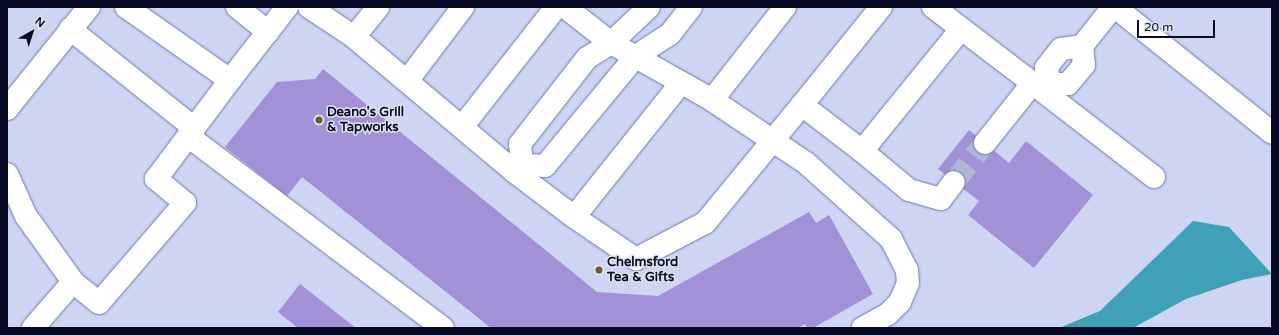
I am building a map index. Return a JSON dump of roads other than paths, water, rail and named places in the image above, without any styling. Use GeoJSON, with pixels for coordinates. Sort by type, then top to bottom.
{"type":"FeatureCollection","features":[{"type":"Feature","properties":{"kind":"main road"},"geometry":{"type":"LineString","coordinates":[[7,109],[89,7]]}},
{"type":"Feature","properties":{"kind":"main road"},"geometry":{"type":"LineString","coordinates":[[126,7],[230,80]]}},
{"type":"Feature","properties":{"kind":"main road"},"geometry":{"type":"LineString","coordinates":[[237,7],[268,32]]}},
{"type":"Feature","properties":{"kind":"main road"},"geometry":{"type":"LineString","coordinates":[[7,174],[26,216],[73,282],[99,303],[185,203],[156,179],[287,7]]}},
{"type":"Feature","properties":{"kind":"main road"},"geometry":{"type":"LineString","coordinates":[[309,7],[354,37],[462,127],[519,169],[574,217],[636,259],[705,223],[881,7]]}},
{"type":"Feature","properties":{"kind":"main road"},"geometry":{"type":"LineString","coordinates":[[354,37],[378,7]]}},
{"type":"Feature","properties":{"kind":"main road"},"geometry":{"type":"LineString","coordinates":[[407,81],[463,7]]}},
{"type":"Feature","properties":{"kind":"main road"},"geometry":{"type":"LineString","coordinates":[[462,127],[556,7]]}},
{"type":"Feature","properties":{"kind":"main road"},"geometry":{"type":"LineString","coordinates":[[565,7],[612,43],[681,84],[712,100],[774,140],[806,163],[891,240],[907,270],[908,283],[900,302],[888,314],[863,328]]}},
{"type":"Feature","properties":{"kind":"main road"},"geometry":{"type":"LineString","coordinates":[[519,169],[520,144],[587,58],[612,43],[649,7]]}},
{"type":"Feature","properties":{"kind":"main road"},"geometry":{"type":"LineString","coordinates":[[519,169],[545,166],[636,56],[670,34],[691,7]]}},
{"type":"Feature","properties":{"kind":"main road"},"geometry":{"type":"LineString","coordinates":[[712,100],[785,7]]}},
{"type":"Feature","properties":{"kind":"main road"},"geometry":{"type":"LineString","coordinates":[[933,7],[1042,87],[1154,177]]}},
{"type":"Feature","properties":{"kind":"main road"},"geometry":{"type":"LineString","coordinates":[[985,143],[1042,87],[1068,84],[1084,65],[1082,46],[1114,7],[1272,133]]}},
{"type":"Feature","properties":{"kind":"main road"},"geometry":{"type":"LineString","coordinates":[[70,29],[191,132],[443,328]]}},
{"type":"Feature","properties":{"kind":"main road"},"geometry":{"type":"LineString","coordinates":[[862,151],[961,29]]}},
{"type":"Feature","properties":{"kind":"main road"},"geometry":{"type":"LineString","coordinates":[[574,217],[681,84]]}},
{"type":"Feature","properties":{"kind":"main road"},"geometry":{"type":"LineString","coordinates":[[802,105],[862,151],[909,190],[940,199],[954,182]]}},
{"type":"Feature","properties":{"kind":"main road"},"geometry":{"type":"LineString","coordinates":[[33,328],[73,282]]}},
{"type":"Feature","properties":{"kind":"water"},"geometry":{"type":"Polygon","coordinates":[[[1193,221],[1229,227],[1272,274],[1242,280],[1186,299],[1133,328],[1059,328],[1100,311],[1193,221]]]}},
{"type":"Feature","properties":{"kind":"tunnel"},"geometry":{"type":"LineString","coordinates":[[954,182],[985,143]]}},
{"type":"Feature","properties":{"kind":"place","name":"Deano's Grill & Tapworks"},"geometry":{"type":"Point","coordinates":[319,120]}},
{"type":"Feature","properties":{"kind":"place","name":"Chelmsford Tea & Gifts"},"geometry":{"type":"Point","coordinates":[599,270]}}]}
